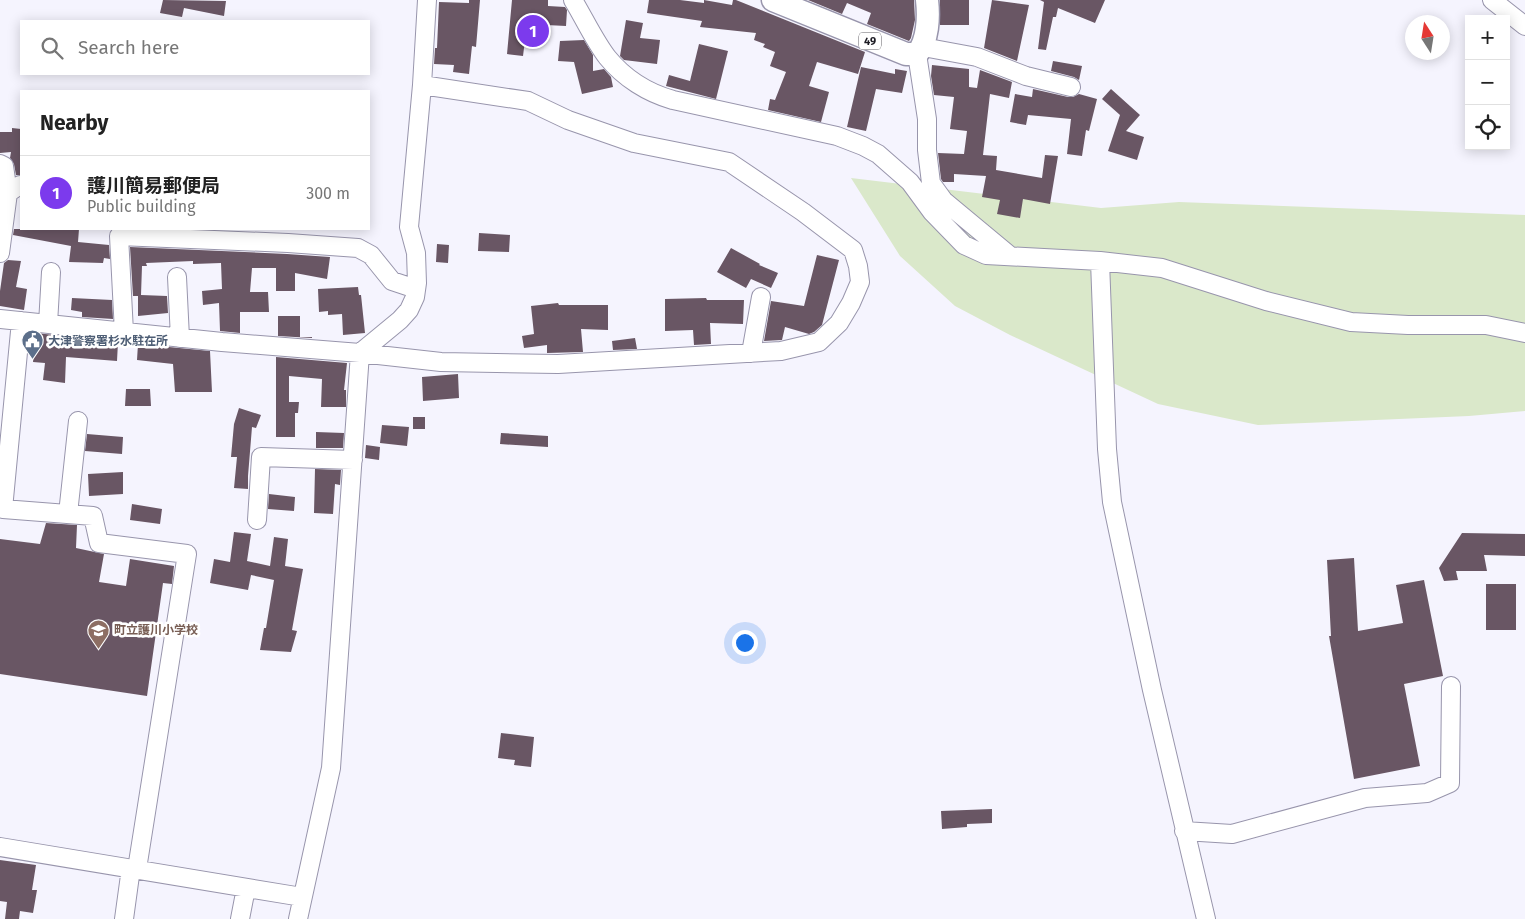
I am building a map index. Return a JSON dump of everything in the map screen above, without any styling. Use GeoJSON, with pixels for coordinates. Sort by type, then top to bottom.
{"type":"FeatureCollection","features":[{"type":"Feature","properties":{"kind":"main road","name":"49"},"geometry":{"type":"LineString","coordinates":[[773,0],[906,54],[920,50]]}},
{"type":"Feature","properties":{"kind":"main road"},"geometry":{"type":"LineString","coordinates":[[920,50],[928,14],[928,0]]}},
{"type":"Feature","properties":{"kind":"street"},"geometry":{"type":"LineString","coordinates":[[298,919],[330,768],[360,353],[400,320],[415,298],[416,253],[409,227],[422,85],[427,0]]}},
{"type":"Feature","properties":{"kind":"street"},"geometry":{"type":"LineString","coordinates":[[573,0],[606,56],[626,76],[654,94],[673,100],[837,136],[863,146],[878,154],[910,182],[932,212],[964,245],[986,255],[1100,261],[1162,268],[1266,300],[1351,322],[1408,325],[1486,325],[1525,333]]}},
{"type":"Feature","properties":{"kind":"street"},"geometry":{"type":"LineString","coordinates":[[1492,0],[1525,26]]}},
{"type":"Feature","properties":{"kind":"street"},"geometry":{"type":"LineString","coordinates":[[1008,256],[944,201],[930,183],[927,119],[920,50],[977,57],[1026,76],[1071,87]]}},
{"type":"Feature","properties":{"kind":"street"},"geometry":{"type":"LineString","coordinates":[[0,319],[441,362],[558,364],[782,351],[818,342],[839,323],[851,303],[860,282],[853,250],[804,212],[729,162],[634,143],[568,120],[528,101],[422,85]]}},
{"type":"Feature","properties":{"kind":"street"},"geometry":{"type":"LineString","coordinates":[[0,164],[4,166],[14,189],[0,253]]}},
{"type":"Feature","properties":{"kind":"street"},"geometry":{"type":"LineString","coordinates":[[124,332],[119,236],[124,232],[358,248],[372,255],[392,282],[416,290]]}},
{"type":"Feature","properties":{"kind":"street"},"geometry":{"type":"LineString","coordinates":[[1100,261],[1107,449],[1112,502],[1184,831],[1206,919]]}},
{"type":"Feature","properties":{"kind":"street"},"geometry":{"type":"LineString","coordinates":[[48,324],[51,272]]}},
{"type":"Feature","properties":{"kind":"street"},"geometry":{"type":"LineString","coordinates":[[177,277],[180,338]]}},
{"type":"Feature","properties":{"kind":"street"},"geometry":{"type":"LineString","coordinates":[[751,353],[761,297]]}},
{"type":"Feature","properties":{"kind":"street"},"geometry":{"type":"LineString","coordinates":[[21,321],[3,510],[93,516],[100,543],[187,554],[124,919]]}},
{"type":"Feature","properties":{"kind":"street"},"geometry":{"type":"LineString","coordinates":[[68,514],[78,421]]}},
{"type":"Feature","properties":{"kind":"street"},"geometry":{"type":"LineString","coordinates":[[257,520],[260,457],[353,460]]}},
{"type":"Feature","properties":{"kind":"street"},"geometry":{"type":"LineString","coordinates":[[1184,831],[1232,834],[1365,798],[1427,793],[1450,784],[1451,686]]}},
{"type":"Feature","properties":{"kind":"street"},"geometry":{"type":"LineString","coordinates":[[0,847],[302,897]]}},
{"type":"Feature","properties":{"kind":"street"},"geometry":{"type":"LineString","coordinates":[[240,919],[246,888]]}},
{"type":"Feature","properties":{"kind":"green space"},"geometry":{"type":"Polygon","coordinates":[[[851,178],[1101,208],[1179,202],[1525,215],[1525,411],[1469,416],[1258,425],[1158,404],[1010,335],[955,306],[900,256],[851,178]]]}},
{"type":"Feature","properties":{"kind":"building"},"geometry":{"type":"Polygon","coordinates":[[[163,0],[226,1],[224,16],[184,8],[182,17],[160,13],[163,0]]]}},
{"type":"Feature","properties":{"kind":"building"},"geometry":{"type":"Polygon","coordinates":[[[469,0],[480,0],[476,47],[472,46],[469,74],[453,72],[454,65],[434,64],[435,48],[437,48],[439,2],[469,3],[469,0]]]}},
{"type":"Feature","properties":{"kind":"building"},"geometry":{"type":"Polygon","coordinates":[[[512,0],[548,0],[548,6],[565,7],[567,10],[566,26],[527,24],[523,56],[507,54],[512,0]]]}},
{"type":"Feature","properties":{"kind":"building"},"geometry":{"type":"Polygon","coordinates":[[[649,0],[680,0],[704,3],[704,0],[732,5],[733,0],[736,0],[865,52],[858,74],[817,62],[809,86],[829,92],[821,122],[768,110],[770,99],[775,100],[786,72],[770,66],[775,52],[763,47],[765,44],[754,40],[756,33],[700,27],[702,21],[647,13],[649,0]]]}},
{"type":"Feature","properties":{"kind":"building"},"geometry":{"type":"Polygon","coordinates":[[[808,0],[914,0],[915,20],[911,38],[909,41],[867,24],[871,13],[847,3],[842,14],[808,0]]]}},
{"type":"Feature","properties":{"kind":"building"},"geometry":{"type":"Polygon","coordinates":[[[940,0],[969,0],[969,25],[940,25],[940,0]]]}},
{"type":"Feature","properties":{"kind":"building"},"geometry":{"type":"Polygon","coordinates":[[[992,0],[1029,5],[1017,61],[984,48],[992,0]]]}},
{"type":"Feature","properties":{"kind":"building"},"geometry":{"type":"Polygon","coordinates":[[[1040,0],[1105,0],[1095,23],[1058,8],[1056,17],[1053,17],[1046,50],[1038,49],[1044,2],[1040,0]]]}},
{"type":"Feature","properties":{"kind":"building"},"geometry":{"type":"Polygon","coordinates":[[[626,20],[643,23],[640,38],[660,40],[657,64],[624,60],[620,56],[626,20]]]}},
{"type":"Feature","properties":{"kind":"building"},"geometry":{"type":"Polygon","coordinates":[[[584,40],[593,55],[593,71],[604,69],[611,77],[613,87],[582,94],[574,62],[558,61],[560,41],[584,40]]]}},
{"type":"Feature","properties":{"kind":"building"},"geometry":{"type":"Polygon","coordinates":[[[699,44],[728,51],[716,99],[666,86],[669,75],[690,81],[699,44]]]}},
{"type":"Feature","properties":{"kind":"building"},"geometry":{"type":"Polygon","coordinates":[[[1053,61],[1082,66],[1079,80],[1051,71],[1053,61]]]}},
{"type":"Feature","properties":{"kind":"building"},"geometry":{"type":"Polygon","coordinates":[[[932,65],[969,69],[969,87],[977,88],[980,70],[1012,82],[1009,98],[990,94],[983,155],[997,156],[996,170],[1042,178],[1045,155],[1058,156],[1050,204],[1023,199],[1020,218],[997,214],[1000,200],[982,197],[986,176],[954,174],[954,182],[943,182],[938,153],[964,154],[967,131],[950,129],[954,97],[934,95],[931,76],[932,65]]]}},
{"type":"Feature","properties":{"kind":"building"},"geometry":{"type":"Polygon","coordinates":[[[861,67],[895,74],[895,69],[907,71],[902,93],[876,89],[866,131],[847,127],[861,67]]]}},
{"type":"Feature","properties":{"kind":"building"},"geometry":{"type":"Polygon","coordinates":[[[1033,89],[1068,97],[1079,94],[1097,99],[1089,131],[1086,130],[1082,156],[1067,154],[1071,119],[1028,115],[1026,125],[1010,122],[1015,94],[1032,97],[1033,89]]]}},
{"type":"Feature","properties":{"kind":"building"},"geometry":{"type":"Polygon","coordinates":[[[1111,89],[1140,115],[1126,131],[1144,137],[1137,160],[1108,151],[1120,115],[1102,99],[1111,89]]]}},
{"type":"Feature","properties":{"kind":"building"},"geometry":{"type":"Polygon","coordinates":[[[12,128],[20,129],[20,175],[16,175],[14,164],[10,158],[11,152],[0,153],[0,132],[12,132],[12,128]]]}},
{"type":"Feature","properties":{"kind":"building"},"geometry":{"type":"Polygon","coordinates":[[[14,229],[79,230],[78,242],[109,245],[110,259],[104,258],[103,263],[69,262],[71,246],[13,235],[14,229]]]}},
{"type":"Feature","properties":{"kind":"building"},"geometry":{"type":"Polygon","coordinates":[[[479,233],[510,235],[509,252],[478,251],[479,233]]]}},
{"type":"Feature","properties":{"kind":"building"},"geometry":{"type":"Polygon","coordinates":[[[437,244],[449,245],[448,263],[436,262],[437,244]]]}},
{"type":"Feature","properties":{"kind":"building"},"geometry":{"type":"Polygon","coordinates":[[[130,247],[330,257],[327,279],[295,273],[295,291],[276,291],[276,268],[252,268],[250,292],[268,292],[269,312],[240,312],[240,333],[220,331],[219,303],[203,305],[202,291],[222,289],[221,263],[193,264],[193,261],[146,263],[147,266],[142,266],[141,295],[167,296],[168,313],[138,316],[138,296],[133,296],[130,247]]]}},
{"type":"Feature","properties":{"kind":"building"},"geometry":{"type":"Polygon","coordinates":[[[731,248],[759,265],[778,273],[771,288],[751,279],[746,288],[717,272],[731,248]]]}},
{"type":"Feature","properties":{"kind":"building"},"geometry":{"type":"Polygon","coordinates":[[[817,255],[839,260],[822,325],[809,334],[785,327],[782,340],[764,341],[771,301],[804,306],[817,255]]]}},
{"type":"Feature","properties":{"kind":"building"},"geometry":{"type":"Polygon","coordinates":[[[8,260],[21,261],[16,287],[27,289],[24,310],[0,306],[4,263],[8,260]]]}},
{"type":"Feature","properties":{"kind":"building"},"geometry":{"type":"Polygon","coordinates":[[[358,287],[359,295],[361,295],[365,333],[343,335],[342,314],[328,315],[328,311],[319,312],[318,289],[358,287]]]}},
{"type":"Feature","properties":{"kind":"building"},"geometry":{"type":"Polygon","coordinates":[[[72,298],[112,300],[113,319],[82,317],[82,312],[71,310],[72,298]]]}},
{"type":"Feature","properties":{"kind":"building"},"geometry":{"type":"Polygon","coordinates":[[[706,298],[707,300],[744,300],[743,324],[710,323],[711,344],[694,345],[693,330],[665,331],[665,299],[706,298]]]}},
{"type":"Feature","properties":{"kind":"building"},"geometry":{"type":"Polygon","coordinates":[[[558,303],[559,305],[608,305],[608,330],[581,329],[583,352],[547,353],[547,345],[524,348],[522,336],[534,334],[531,306],[558,303]]]}},
{"type":"Feature","properties":{"kind":"building"},"geometry":{"type":"Polygon","coordinates":[[[278,316],[300,316],[300,337],[312,338],[278,336],[278,316]]]}},
{"type":"Feature","properties":{"kind":"building"},"geometry":{"type":"Polygon","coordinates":[[[36,333],[118,342],[117,361],[66,357],[65,383],[43,380],[45,363],[33,362],[36,333]]]}},
{"type":"Feature","properties":{"kind":"building"},"geometry":{"type":"Polygon","coordinates":[[[635,338],[637,349],[613,350],[612,341],[635,338]]]}},
{"type":"Feature","properties":{"kind":"building"},"geometry":{"type":"Polygon","coordinates":[[[138,344],[210,351],[212,392],[175,392],[173,364],[137,360],[138,344]]]}},
{"type":"Feature","properties":{"kind":"building"},"geometry":{"type":"Polygon","coordinates":[[[276,357],[347,363],[344,390],[346,390],[346,407],[321,407],[322,379],[289,376],[289,402],[299,402],[298,413],[295,413],[295,437],[276,437],[276,357]]]}},
{"type":"Feature","properties":{"kind":"building"},"geometry":{"type":"Polygon","coordinates":[[[458,374],[459,398],[423,401],[422,377],[458,374]]]}},
{"type":"Feature","properties":{"kind":"building"},"geometry":{"type":"Polygon","coordinates":[[[126,389],[150,389],[151,406],[125,406],[126,389]]]}},
{"type":"Feature","properties":{"kind":"building"},"geometry":{"type":"Polygon","coordinates":[[[239,408],[261,415],[256,428],[252,427],[248,489],[234,488],[237,457],[231,457],[234,424],[239,408]]]}},
{"type":"Feature","properties":{"kind":"building"},"geometry":{"type":"Polygon","coordinates":[[[413,417],[425,417],[425,429],[413,429],[413,417]]]}},
{"type":"Feature","properties":{"kind":"building"},"geometry":{"type":"Polygon","coordinates":[[[382,425],[409,427],[407,446],[380,443],[382,425]]]}},
{"type":"Feature","properties":{"kind":"building"},"geometry":{"type":"Polygon","coordinates":[[[316,432],[344,433],[343,448],[316,448],[316,432]]]}},
{"type":"Feature","properties":{"kind":"building"},"geometry":{"type":"Polygon","coordinates":[[[501,433],[548,436],[548,447],[500,444],[501,433]]]}},
{"type":"Feature","properties":{"kind":"building"},"geometry":{"type":"Polygon","coordinates":[[[87,434],[123,437],[122,454],[85,451],[87,434]]]}},
{"type":"Feature","properties":{"kind":"building"},"geometry":{"type":"Polygon","coordinates":[[[366,445],[380,447],[379,460],[365,458],[366,445]]]}},
{"type":"Feature","properties":{"kind":"building"},"geometry":{"type":"Polygon","coordinates":[[[315,469],[341,470],[340,485],[335,484],[333,514],[314,513],[315,469]]]}},
{"type":"Feature","properties":{"kind":"building"},"geometry":{"type":"Polygon","coordinates":[[[123,472],[123,494],[89,496],[88,474],[123,472]]]}},
{"type":"Feature","properties":{"kind":"building"},"geometry":{"type":"Polygon","coordinates":[[[269,494],[295,497],[294,511],[268,509],[269,494]]]}},
{"type":"Feature","properties":{"kind":"building"},"geometry":{"type":"Polygon","coordinates":[[[132,504],[162,509],[160,524],[130,520],[132,504]]]}},
{"type":"Feature","properties":{"kind":"building"},"geometry":{"type":"Polygon","coordinates":[[[46,523],[77,525],[76,548],[104,554],[99,582],[126,586],[130,559],[174,566],[172,584],[163,583],[147,696],[0,674],[0,539],[40,544],[46,523]]]}},
{"type":"Feature","properties":{"kind":"building"},"geometry":{"type":"Polygon","coordinates":[[[234,532],[251,534],[247,561],[270,566],[274,537],[288,539],[285,566],[303,569],[292,630],[297,631],[291,652],[260,650],[264,628],[266,628],[274,580],[251,575],[248,590],[210,583],[214,559],[230,562],[234,532]]]}},
{"type":"Feature","properties":{"kind":"building"},"geometry":{"type":"Polygon","coordinates":[[[1462,533],[1525,534],[1525,556],[1484,555],[1487,571],[1456,571],[1458,580],[1444,581],[1439,568],[1462,533]]]}},
{"type":"Feature","properties":{"kind":"building"},"geometry":{"type":"Polygon","coordinates":[[[1354,558],[1358,631],[1403,623],[1396,585],[1424,580],[1443,676],[1404,684],[1420,766],[1354,779],[1329,636],[1331,636],[1327,560],[1354,558]]]}},
{"type":"Feature","properties":{"kind":"building"},"geometry":{"type":"Polygon","coordinates":[[[1486,584],[1516,584],[1516,630],[1486,630],[1486,584]]]}},
{"type":"Feature","properties":{"kind":"building"},"geometry":{"type":"Polygon","coordinates":[[[501,733],[534,737],[531,767],[514,765],[515,760],[498,758],[501,733]]]}},
{"type":"Feature","properties":{"kind":"building"},"geometry":{"type":"Polygon","coordinates":[[[992,809],[992,823],[967,824],[967,827],[942,829],[941,811],[992,809]]]}},
{"type":"Feature","properties":{"kind":"building"},"geometry":{"type":"Polygon","coordinates":[[[0,860],[36,865],[32,890],[37,890],[33,913],[20,911],[19,919],[5,919],[7,902],[0,901],[0,860]]]}},
{"type":"Feature","properties":{"kind":"place","name":"護川簡易郵便局"},"geometry":{"type":"Point","coordinates":[533,31]}},
{"type":"Feature","properties":{"kind":"place","name":"大津警察署杉水駐在所"},"geometry":{"type":"Point","coordinates":[32,360]}},
{"type":"Feature","properties":{"kind":"place","name":"町立護川小学校"},"geometry":{"type":"Point","coordinates":[98,649]}}]}
